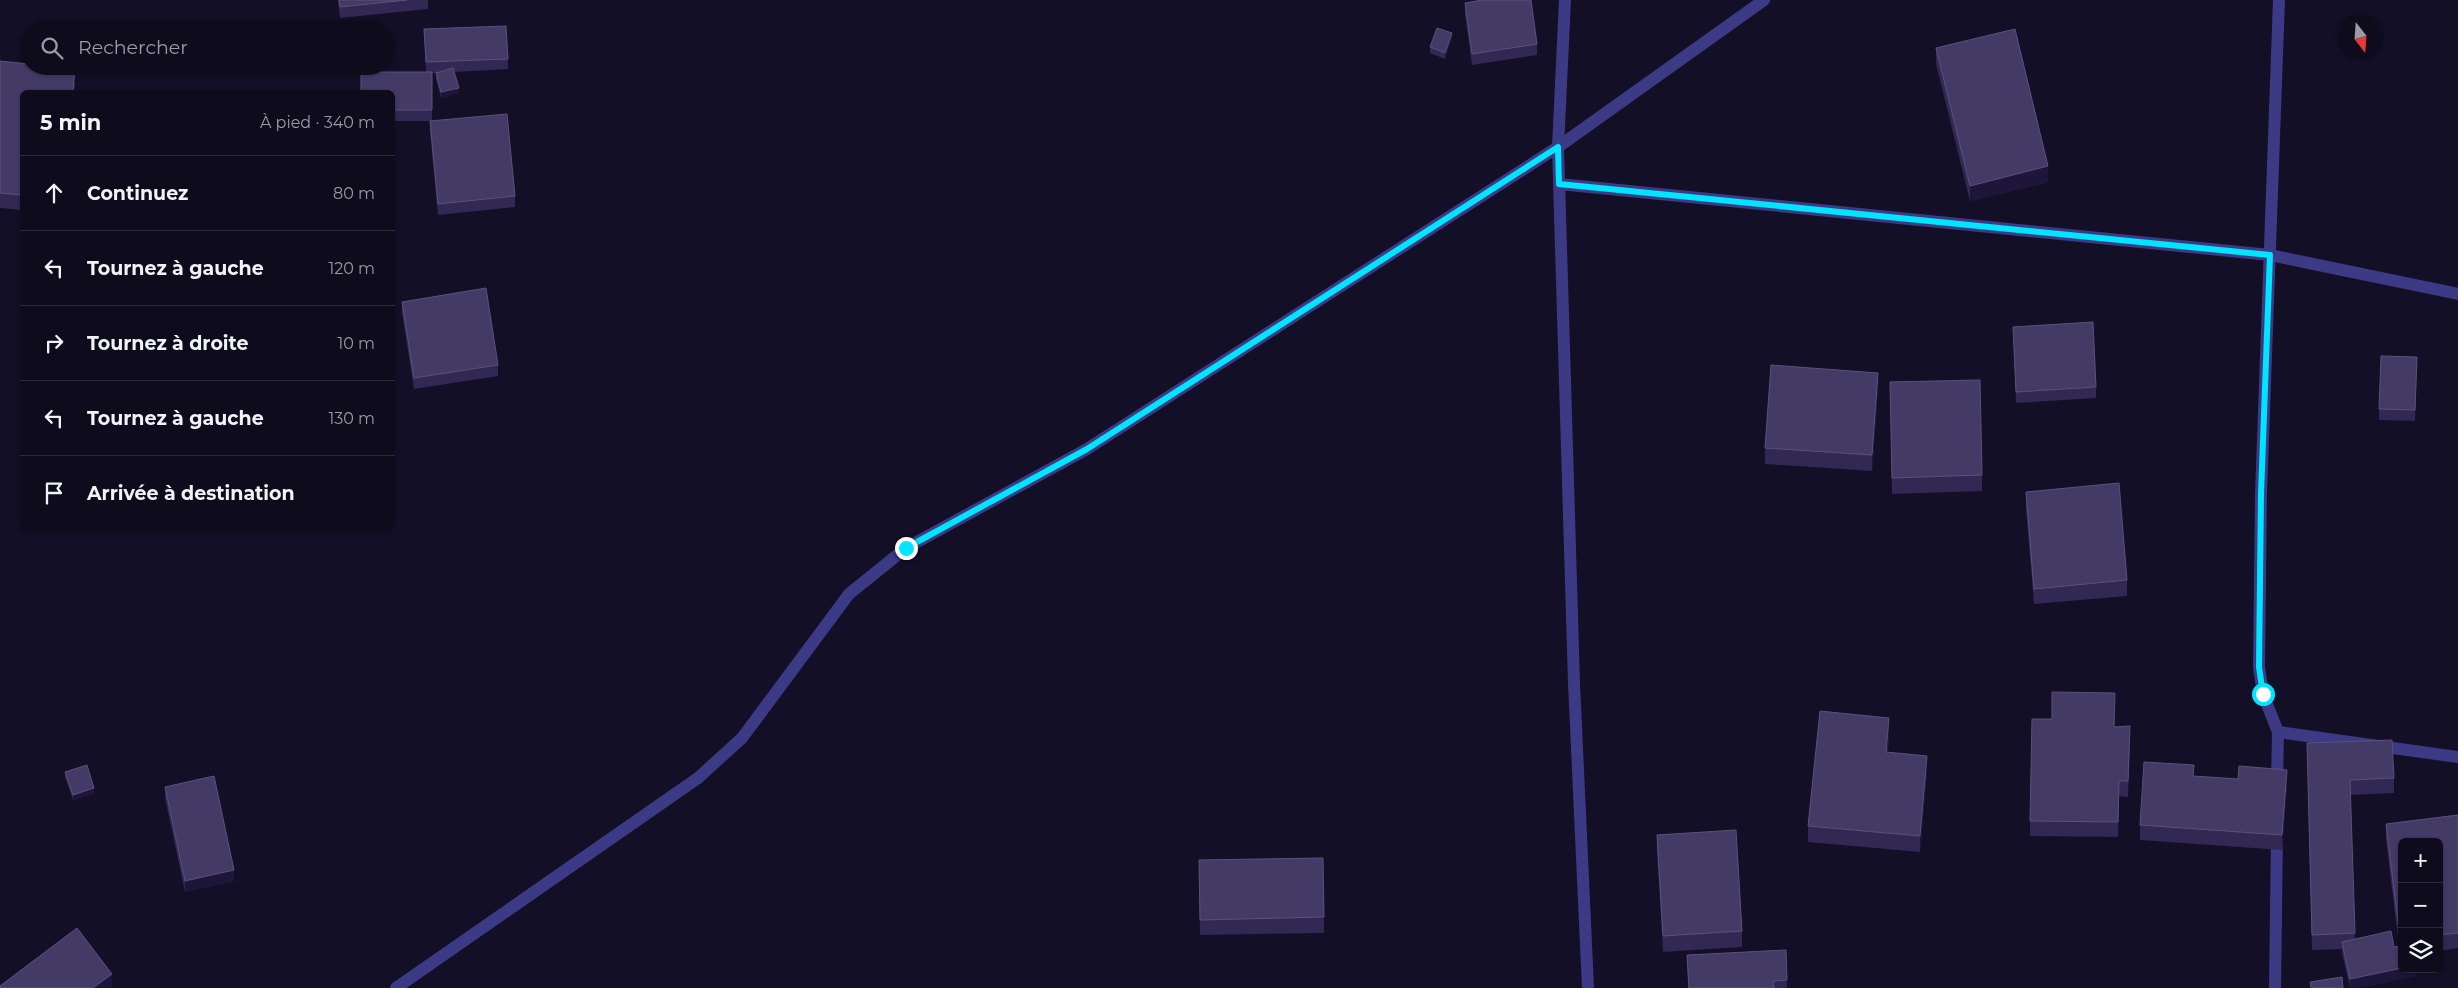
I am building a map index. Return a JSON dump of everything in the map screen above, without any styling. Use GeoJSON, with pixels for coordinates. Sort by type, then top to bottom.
{"type":"FeatureCollection","features":[{"type":"Feature","properties":{"kind":"street"},"geometry":{"type":"LineString","coordinates":[[1565,0],[1558,147],[1574,682],[1588,988]]}},
{"type":"Feature","properties":{"kind":"street"},"geometry":{"type":"LineString","coordinates":[[396,988],[698,778],[742,738],[849,594],[906,548],[1087,449],[1558,147],[1764,0]]}},
{"type":"Feature","properties":{"kind":"street"},"geometry":{"type":"LineString","coordinates":[[2277,801],[2278,732],[2263,694],[2259,667],[2261,494],[2279,0]]}},
{"type":"Feature","properties":{"kind":"street"},"geometry":{"type":"LineString","coordinates":[[1559,184],[2270,255],[2458,294]]}},
{"type":"Feature","properties":{"kind":"street"},"geometry":{"type":"LineString","coordinates":[[2278,732],[2458,757]]}},
{"type":"Feature","properties":{"kind":"street"},"geometry":{"type":"LineString","coordinates":[[2275,988],[2277,820]]}},
{"type":"Feature","properties":{"kind":"building"},"geometry":{"type":"Polygon","coordinates":[[[339,0],[407,0],[340,7],[339,0]]]}},
{"type":"Feature","properties":{"kind":"building"},"geometry":{"type":"Polygon","coordinates":[[[1482,0],[1531,0],[1537,44],[1472,54],[1465,3],[1482,0]]]}},
{"type":"Feature","properties":{"kind":"building"},"geometry":{"type":"Polygon","coordinates":[[[506,26],[508,59],[426,62],[424,29],[506,26]]]}},
{"type":"Feature","properties":{"kind":"building"},"geometry":{"type":"Polygon","coordinates":[[[1437,28],[1452,33],[1445,53],[1430,47],[1437,28]]]}},
{"type":"Feature","properties":{"kind":"building"},"geometry":{"type":"Polygon","coordinates":[[[2015,29],[2048,166],[1970,186],[1936,48],[2015,29]]]}},
{"type":"Feature","properties":{"kind":"building"},"geometry":{"type":"Polygon","coordinates":[[[0,61],[20,63],[20,75],[74,75],[73,90],[20,90],[20,195],[0,193],[0,61]]]}},
{"type":"Feature","properties":{"kind":"building"},"geometry":{"type":"Polygon","coordinates":[[[453,68],[459,88],[441,92],[436,73],[453,68]]]}},
{"type":"Feature","properties":{"kind":"building"},"geometry":{"type":"Polygon","coordinates":[[[395,72],[432,72],[432,110],[395,110],[395,90],[361,90],[361,75],[395,75],[395,72]]]}},
{"type":"Feature","properties":{"kind":"building"},"geometry":{"type":"Polygon","coordinates":[[[507,114],[515,196],[438,204],[430,121],[507,114]]]}},
{"type":"Feature","properties":{"kind":"building"},"geometry":{"type":"Polygon","coordinates":[[[486,288],[498,365],[414,378],[402,302],[486,288]]]}},
{"type":"Feature","properties":{"kind":"building"},"geometry":{"type":"Polygon","coordinates":[[[2093,322],[2096,387],[2016,392],[2013,327],[2093,322]]]}},
{"type":"Feature","properties":{"kind":"building"},"geometry":{"type":"Polygon","coordinates":[[[2381,356],[2417,357],[2415,410],[2379,409],[2381,356]]]}},
{"type":"Feature","properties":{"kind":"building"},"geometry":{"type":"Polygon","coordinates":[[[1771,365],[1878,373],[1872,455],[1765,448],[1771,365]]]}},
{"type":"Feature","properties":{"kind":"building"},"geometry":{"type":"Polygon","coordinates":[[[1980,380],[1982,475],[1892,478],[1890,382],[1980,380]]]}},
{"type":"Feature","properties":{"kind":"building"},"geometry":{"type":"Polygon","coordinates":[[[2119,483],[2127,580],[2034,589],[2026,492],[2119,483]]]}},
{"type":"Feature","properties":{"kind":"building"},"geometry":{"type":"Polygon","coordinates":[[[2052,692],[2115,693],[2114,727],[2130,726],[2128,781],[2119,781],[2118,822],[2030,821],[2032,719],[2052,719],[2052,692]]]}},
{"type":"Feature","properties":{"kind":"building"},"geometry":{"type":"Polygon","coordinates":[[[1820,711],[1889,718],[1886,752],[1927,756],[1920,836],[1808,826],[1820,711]]]}},
{"type":"Feature","properties":{"kind":"building"},"geometry":{"type":"Polygon","coordinates":[[[2392,740],[2394,778],[2350,780],[2355,933],[2312,935],[2307,743],[2392,740]]]}},
{"type":"Feature","properties":{"kind":"building"},"geometry":{"type":"Polygon","coordinates":[[[2144,762],[2194,765],[2193,776],[2238,779],[2239,766],[2287,770],[2282,835],[2140,825],[2144,762]]]}},
{"type":"Feature","properties":{"kind":"building"},"geometry":{"type":"Polygon","coordinates":[[[87,765],[94,788],[73,795],[65,772],[87,765]]]}},
{"type":"Feature","properties":{"kind":"building"},"geometry":{"type":"Polygon","coordinates":[[[214,776],[234,870],[185,881],[165,787],[214,776]]]}},
{"type":"Feature","properties":{"kind":"building"},"geometry":{"type":"Polygon","coordinates":[[[2458,815],[2458,933],[2443,935],[2443,838],[2398,838],[2398,923],[2386,824],[2458,815]]]}},
{"type":"Feature","properties":{"kind":"building"},"geometry":{"type":"Polygon","coordinates":[[[1736,830],[1742,931],[1663,936],[1657,835],[1736,830]]]}},
{"type":"Feature","properties":{"kind":"building"},"geometry":{"type":"Polygon","coordinates":[[[1323,858],[1324,917],[1200,920],[1199,860],[1323,858]]]}},
{"type":"Feature","properties":{"kind":"building"},"geometry":{"type":"Polygon","coordinates":[[[77,928],[112,974],[93,988],[0,988],[0,986],[77,928]]]}},
{"type":"Feature","properties":{"kind":"building"},"geometry":{"type":"Polygon","coordinates":[[[2391,931],[2394,947],[2398,946],[2398,969],[2350,979],[2342,942],[2391,931]]]}},
{"type":"Feature","properties":{"kind":"building"},"geometry":{"type":"Polygon","coordinates":[[[1786,950],[1787,980],[1773,981],[1774,988],[1689,988],[1687,955],[1786,950]]]}},
{"type":"Feature","properties":{"kind":"building"},"geometry":{"type":"Polygon","coordinates":[[[2342,977],[2343,988],[2311,988],[2310,982],[2342,977]]]}},
{"type":"Feature","properties":{"kind":"route"},"geometry":{"type":"LineString","coordinates":[[906,548],[1087,449],[1558,147],[1559,184],[2270,255],[2261,494],[2259,667],[2263,694]]}}]}
